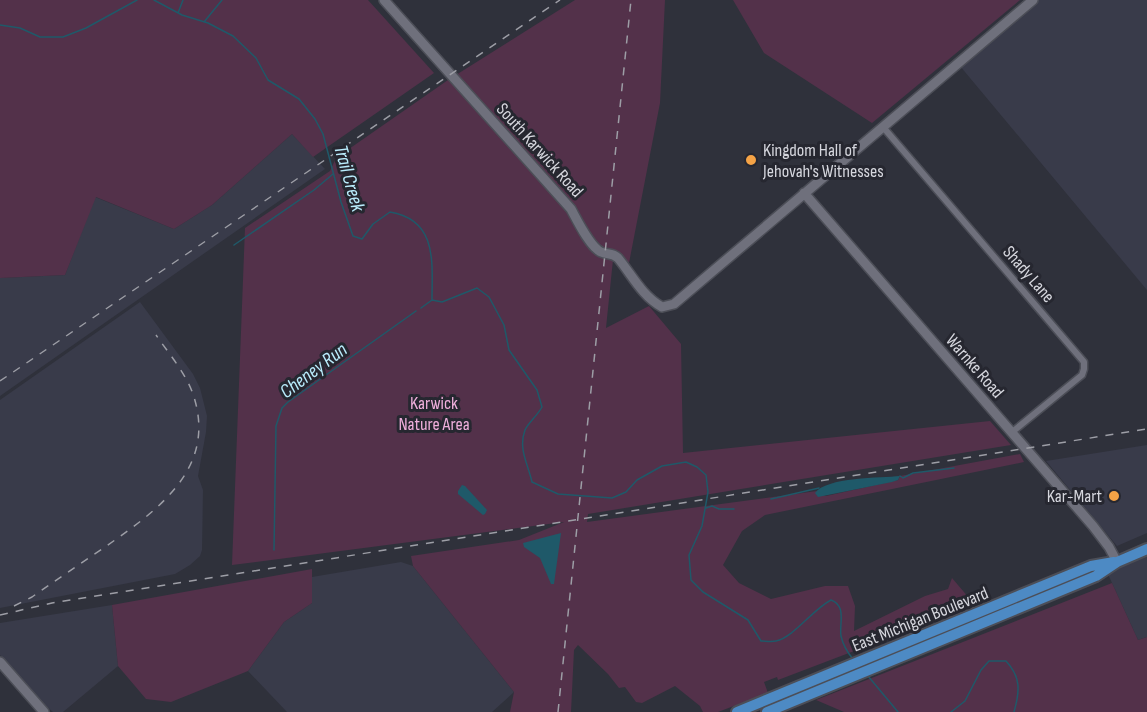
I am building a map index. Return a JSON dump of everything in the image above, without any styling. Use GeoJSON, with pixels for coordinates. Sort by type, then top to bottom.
{"type":"FeatureCollection","features":[{"type":"Feature","properties":{"kind":"main road","name":"East Michigan Boulevard"},"geometry":{"type":"LineString","coordinates":[[768,712],[1096,576],[1117,562],[1147,549]]}},
{"type":"Feature","properties":{"kind":"main road","name":"East Michigan Boulevard"},"geometry":{"type":"LineString","coordinates":[[740,711],[1092,566],[1117,562]]}},
{"type":"Feature","properties":{"kind":"street","name":"South Karwick Road"},"geometry":{"type":"LineString","coordinates":[[384,0],[571,209],[592,244],[600,252],[611,253],[617,257],[653,302],[662,307],[674,304],[804,193]]}},
{"type":"Feature","properties":{"kind":"street"},"geometry":{"type":"LineString","coordinates":[[804,193],[1033,0]]}},
{"type":"Feature","properties":{"kind":"street","name":"Shady Lane"},"geometry":{"type":"LineString","coordinates":[[883,127],[1084,362],[1082,375],[1011,433]]}},
{"type":"Feature","properties":{"kind":"street","name":"Warnke Road"},"geometry":{"type":"LineString","coordinates":[[804,193],[1093,526],[1117,562]]}},
{"type":"Feature","properties":{"kind":"street"},"geometry":{"type":"LineString","coordinates":[[0,662],[44,712]]}},
{"type":"Feature","properties":{"kind":"shaded area"},"geometry":{"type":"Polygon","coordinates":[[[1038,0],[1147,0],[1147,290],[960,66],[1038,0]]]}},
{"type":"Feature","properties":{"kind":"shaded area"},"geometry":{"type":"Polygon","coordinates":[[[292,134],[325,169],[0,396],[0,278],[65,275],[95,197],[174,229],[212,205],[292,134]]]}},
{"type":"Feature","properties":{"kind":"shaded area"},"geometry":{"type":"Polygon","coordinates":[[[140,302],[193,374],[200,388],[207,416],[198,476],[203,490],[200,556],[175,574],[0,608],[0,400],[140,302]]]}},
{"type":"Feature","properties":{"kind":"shaded area"},"geometry":{"type":"Polygon","coordinates":[[[1147,445],[1147,533],[1117,546],[1046,461],[1147,445]]]}},
{"type":"Feature","properties":{"kind":"shaded area"},"geometry":{"type":"Polygon","coordinates":[[[1147,551],[1147,637],[1138,640],[1107,572],[1147,551]]]}},
{"type":"Feature","properties":{"kind":"shaded area"},"geometry":{"type":"Polygon","coordinates":[[[401,562],[413,566],[514,692],[492,712],[287,712],[248,671],[284,622],[312,603],[312,577],[401,562]]]}},
{"type":"Feature","properties":{"kind":"shaded area"},"geometry":{"type":"Polygon","coordinates":[[[112,605],[118,666],[63,712],[53,712],[41,702],[0,655],[0,623],[112,605]]]}},
{"type":"Feature","properties":{"kind":"green space"},"geometry":{"type":"Polygon","coordinates":[[[0,0],[368,0],[434,73],[313,157],[292,134],[212,205],[174,229],[96,197],[65,275],[0,278],[0,0]]]}},
{"type":"Feature","properties":{"kind":"green space","name":"Karwick Nature Area"},"geometry":{"type":"Polygon","coordinates":[[[575,0],[665,0],[660,103],[629,263],[614,250],[606,328],[649,306],[681,344],[683,453],[990,421],[1011,445],[588,514],[587,522],[817,491],[816,493],[826,496],[898,480],[900,476],[1020,454],[1024,462],[765,515],[742,531],[723,565],[739,583],[771,599],[825,586],[848,586],[855,606],[854,631],[925,596],[948,589],[952,578],[975,605],[778,680],[777,677],[764,682],[768,693],[718,712],[703,712],[700,706],[675,686],[642,703],[636,702],[625,687],[619,688],[578,645],[574,650],[571,712],[510,712],[514,692],[413,566],[411,556],[519,540],[564,522],[232,565],[245,228],[330,171],[336,158],[448,80],[575,0]]]}},
{"type":"Feature","properties":{"kind":"green space"},"geometry":{"type":"Polygon","coordinates":[[[733,0],[1020,0],[872,123],[764,53],[733,0]]]}},
{"type":"Feature","properties":{"kind":"green space"},"geometry":{"type":"Polygon","coordinates":[[[312,569],[312,603],[284,622],[248,671],[171,702],[146,699],[118,666],[112,605],[312,569]]]}},
{"type":"Feature","properties":{"kind":"green space"},"geometry":{"type":"Polygon","coordinates":[[[1112,583],[1138,640],[1147,637],[1147,712],[844,712],[816,700],[1112,583]]]}},
{"type":"Feature","properties":{"kind":"water"},"geometry":{"type":"Polygon","coordinates":[[[900,476],[898,480],[892,482],[818,497],[815,493],[830,484],[842,481],[900,476]]]}},
{"type":"Feature","properties":{"kind":"water"},"geometry":{"type":"Polygon","coordinates":[[[462,485],[487,510],[485,514],[483,515],[458,494],[462,485]]]}},
{"type":"Feature","properties":{"kind":"water"},"geometry":{"type":"Polygon","coordinates":[[[561,533],[554,584],[551,584],[540,558],[524,547],[523,543],[561,533]]]}},
{"type":"Feature","properties":{"kind":"waterway","name":"Trail Creek"},"geometry":{"type":"LineString","coordinates":[[0,25],[20,28],[40,37],[63,37],[86,28],[137,0]]}},
{"type":"Feature","properties":{"kind":"waterway","name":"Trail Creek"},"geometry":{"type":"LineString","coordinates":[[154,0],[182,15],[208,23],[233,36],[256,58],[268,80],[299,99],[315,119],[323,134],[341,202],[353,236],[362,239],[373,224],[390,212],[406,217],[417,224],[429,245],[432,300],[442,302],[477,288],[489,297],[504,325],[509,350],[537,390],[542,407],[526,427],[523,437],[524,456],[532,482],[558,494],[612,498],[626,492],[637,480],[662,466],[686,462],[697,467],[706,475],[708,492],[702,526],[689,555],[691,580],[703,592],[748,620],[761,641],[774,641],[790,634],[831,600],[839,606],[841,611],[841,636],[853,659]]}},
{"type":"Feature","properties":{"kind":"waterway"},"geometry":{"type":"LineString","coordinates":[[178,13],[183,0]]}},
{"type":"Feature","properties":{"kind":"waterway"},"geometry":{"type":"LineString","coordinates":[[204,22],[222,0]]}},
{"type":"Feature","properties":{"kind":"waterway"},"geometry":{"type":"LineString","coordinates":[[234,245],[314,190],[333,174]]}},
{"type":"Feature","properties":{"kind":"waterway","name":"Cheney Run"},"geometry":{"type":"LineString","coordinates":[[421,308],[432,300]]}},
{"type":"Feature","properties":{"kind":"waterway","name":"Cheney Run"},"geometry":{"type":"LineString","coordinates":[[274,550],[276,426],[282,408],[416,311]]}},
{"type":"Feature","properties":{"kind":"waterway"},"geometry":{"type":"LineString","coordinates":[[900,476],[903,478],[913,473],[954,468]]}},
{"type":"Feature","properties":{"kind":"waterway"},"geometry":{"type":"LineString","coordinates":[[771,499],[819,488]]}},
{"type":"Feature","properties":{"kind":"waterway"},"geometry":{"type":"LineString","coordinates":[[706,508],[712,506],[719,509],[734,509]]}},
{"type":"Feature","properties":{"kind":"waterway","name":"Trail Creek"},"geometry":{"type":"LineString","coordinates":[[951,712],[965,701],[981,670],[989,661],[1006,661],[1017,679],[1018,691],[1014,712]]}},
{"type":"Feature","properties":{"kind":"waterway","name":"Trail Creek"},"geometry":{"type":"LineString","coordinates":[[868,676],[898,712]]}},
{"type":"Feature","properties":{"kind":"railway"},"geometry":{"type":"LineString","coordinates":[[0,381],[560,0]]}},
{"type":"Feature","properties":{"kind":"railway"},"geometry":{"type":"LineString","coordinates":[[558,712],[631,0]]}},
{"type":"Feature","properties":{"kind":"railway"},"geometry":{"type":"LineString","coordinates":[[14,606],[32,597],[145,518],[163,502],[190,465],[197,444],[199,420],[193,394],[181,371],[156,335]]}},
{"type":"Feature","properties":{"kind":"railway"},"geometry":{"type":"LineString","coordinates":[[0,615],[52,603],[1147,429]]}},
{"type":"Feature","properties":{"kind":"place","name":"Kingdom Hall of Jehovah's Witnesses"},"geometry":{"type":"Point","coordinates":[751,160]}},
{"type":"Feature","properties":{"kind":"place","name":"Kar-Mart"},"geometry":{"type":"Point","coordinates":[1114,496]}}]}
